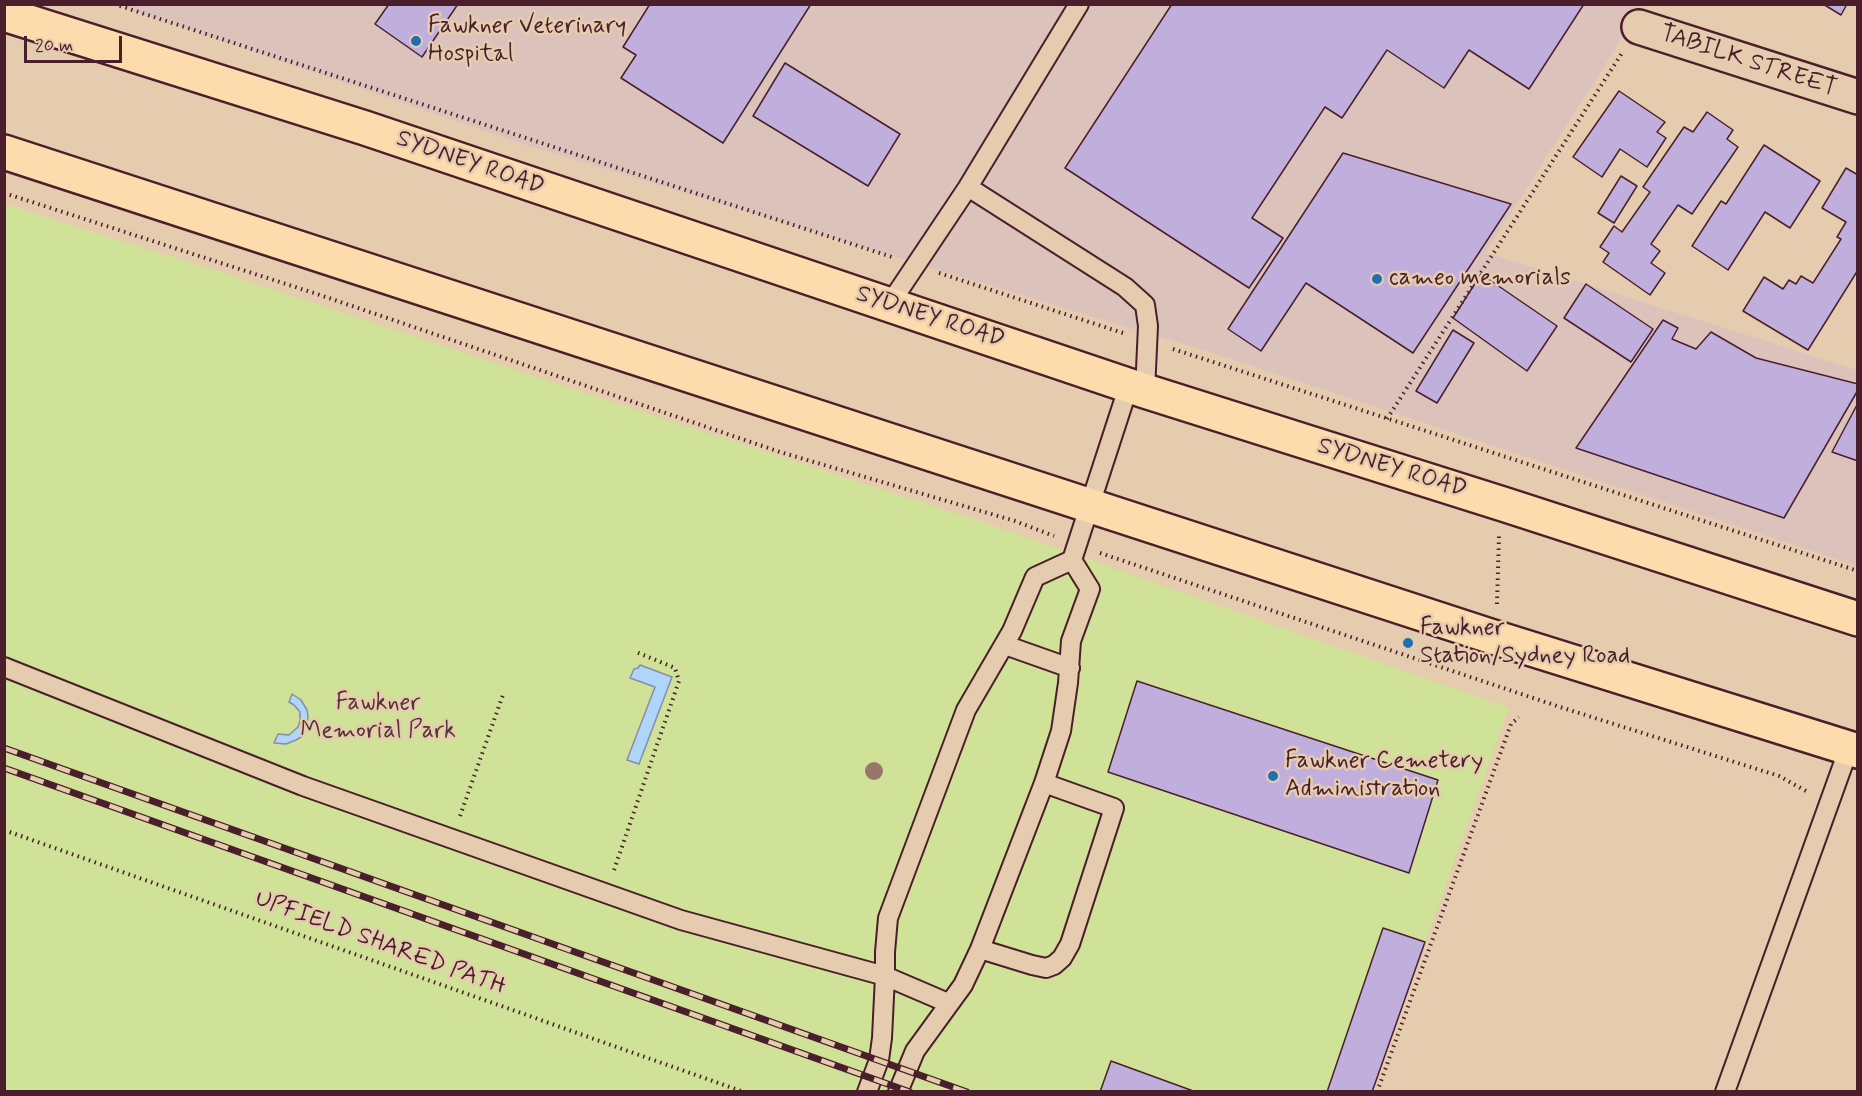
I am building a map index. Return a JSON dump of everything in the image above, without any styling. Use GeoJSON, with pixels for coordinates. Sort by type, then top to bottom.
{"type":"FeatureCollection","features":[{"type":"Feature","properties":{"kind":"highway","name":"SYDNEY ROAD"},"geometry":{"type":"LineString","coordinates":[[4,14],[365,128],[1137,388],[1857,619]]}},
{"type":"Feature","properties":{"kind":"highway"},"geometry":{"type":"LineString","coordinates":[[4,152],[1490,636],[1853,749]]}},
{"type":"Feature","properties":{"kind":"street","name":"TABILK STREET"},"geometry":{"type":"LineString","coordinates":[[1639,27],[1857,97]]}},
{"type":"Feature","properties":{"kind":"lane"},"geometry":{"type":"LineString","coordinates":[[889,305],[968,187],[1079,4]]}},
{"type":"Feature","properties":{"kind":"lane"},"geometry":{"type":"LineString","coordinates":[[898,1092],[915,1051],[963,985],[981,949],[1044,783],[1061,731],[1070,668],[1071,641],[1090,589],[1075,552],[1089,506],[1137,388],[1148,341],[1145,305],[1125,287],[968,187]]}},
{"type":"Feature","properties":{"kind":"lane"},"geometry":{"type":"LineString","coordinates":[[867,1092],[879,1060],[882,1038],[888,918],[966,710],[1005,645],[1035,578],[1075,552]]}},
{"type":"Feature","properties":{"kind":"lane"},"geometry":{"type":"LineString","coordinates":[[1005,645],[1070,668]]}},
{"type":"Feature","properties":{"kind":"lane"},"geometry":{"type":"LineString","coordinates":[[4,667],[303,786],[681,920],[885,976],[948,1003]]}},
{"type":"Feature","properties":{"kind":"lane"},"geometry":{"type":"LineString","coordinates":[[1725,1092],[1829,801],[1853,749]]}},
{"type":"Feature","properties":{"kind":"lane"},"geometry":{"type":"LineString","coordinates":[[981,949],[1046,968],[1062,958],[1070,944],[1114,808],[1044,783]]}},
{"type":"Feature","properties":{"kind":"path"},"geometry":{"type":"LineString","coordinates":[[114,4],[1857,572]]}},
{"type":"Feature","properties":{"kind":"path"},"geometry":{"type":"LineString","coordinates":[[1388,419],[1639,27]]}},
{"type":"Feature","properties":{"kind":"path"},"geometry":{"type":"LineString","coordinates":[[4,193],[318,294],[780,452],[1015,521],[1075,552],[1779,777],[1829,801]]}},
{"type":"Feature","properties":{"kind":"path"},"geometry":{"type":"LineString","coordinates":[[1490,636],[1497,616],[1499,532],[1506,505]]}},
{"type":"Feature","properties":{"kind":"path"},"geometry":{"type":"LineString","coordinates":[[606,893],[679,681],[675,668],[636,652]]}},
{"type":"Feature","properties":{"kind":"path"},"geometry":{"type":"LineString","coordinates":[[451,838],[504,692]]}},
{"type":"Feature","properties":{"kind":"path"},"geometry":{"type":"LineString","coordinates":[[1377,1092],[1511,724],[1519,717]]}},
{"type":"Feature","properties":{"kind":"path","name":"UPFIELD SHARED PATH"},"geometry":{"type":"LineString","coordinates":[[4,830],[744,1092]]}},
{"type":"Feature","properties":{"kind":"shaded area"},"geometry":{"type":"Polygon","coordinates":[[[116,5],[1643,5],[1485,254],[1857,370],[1857,566],[1216,354],[526,145],[116,5]]]}},
{"type":"Feature","properties":{"kind":"green space","name":"Fawkner Memorial Park"},"geometry":{"type":"Polygon","coordinates":[[[4,204],[192,263],[977,520],[1509,708],[1372,1091],[5,1091],[4,204]]]}},
{"type":"Feature","properties":{"kind":"water"},"geometry":{"type":"Polygon","coordinates":[[[640,665],[672,677],[639,764],[627,760],[655,687],[630,678],[634,669],[640,665]]]}},
{"type":"Feature","properties":{"kind":"water"},"geometry":{"type":"Polygon","coordinates":[[[292,694],[301,700],[307,710],[307,727],[301,737],[296,740],[286,744],[274,743],[278,734],[289,735],[298,727],[300,712],[289,702],[292,694]]]}},
{"type":"Feature","properties":{"kind":"building","name":"Fawkner Veterinary Hospital"},"geometry":{"type":"Polygon","coordinates":[[[389,4],[458,4],[422,57],[375,24],[389,4]]]}},
{"type":"Feature","properties":{"kind":"building"},"geometry":{"type":"Polygon","coordinates":[[[650,4],[811,4],[723,143],[621,78],[636,55],[623,47],[650,4]]]}},
{"type":"Feature","properties":{"kind":"building"},"geometry":{"type":"Polygon","coordinates":[[[1172,4],[1584,4],[1529,89],[1469,50],[1444,88],[1387,50],[1342,118],[1325,107],[1252,218],[1283,238],[1249,288],[1065,168],[1172,4]]]}},
{"type":"Feature","properties":{"kind":"building"},"geometry":{"type":"Polygon","coordinates":[[[1823,4],[1847,4],[1841,15],[1823,4]]]}},
{"type":"Feature","properties":{"kind":"building"},"geometry":{"type":"Polygon","coordinates":[[[785,63],[900,134],[868,186],[753,116],[785,63]]]}},
{"type":"Feature","properties":{"kind":"building"},"geometry":{"type":"Polygon","coordinates":[[[1619,91],[1665,122],[1657,132],[1666,138],[1647,167],[1620,149],[1602,177],[1573,157],[1619,91]]]}},
{"type":"Feature","properties":{"kind":"building"},"geometry":{"type":"Polygon","coordinates":[[[1707,112],[1733,130],[1727,139],[1738,147],[1692,214],[1678,205],[1651,244],[1660,251],[1651,263],[1665,273],[1650,295],[1603,262],[1609,253],[1600,247],[1614,226],[1622,232],[1650,192],[1643,187],[1684,127],[1693,132],[1707,112]]]}},
{"type":"Feature","properties":{"kind":"building"},"geometry":{"type":"Polygon","coordinates":[[[1764,145],[1820,181],[1790,228],[1765,212],[1728,270],[1692,246],[1721,201],[1726,204],[1764,145]]]}},
{"type":"Feature","properties":{"kind":"building"},"geometry":{"type":"Polygon","coordinates":[[[1343,153],[1511,204],[1413,353],[1306,283],[1261,351],[1228,329],[1343,153]]]}},
{"type":"Feature","properties":{"kind":"building"},"geometry":{"type":"Polygon","coordinates":[[[1846,168],[1858,175],[1858,270],[1808,350],[1743,311],[1764,277],[1783,289],[1789,280],[1796,284],[1801,276],[1813,283],[1841,239],[1837,237],[1846,222],[1822,208],[1846,168]]]}},
{"type":"Feature","properties":{"kind":"building"},"geometry":{"type":"Polygon","coordinates":[[[1621,176],[1637,186],[1614,223],[1598,213],[1621,176]]]}},
{"type":"Feature","properties":{"kind":"building"},"geometry":{"type":"Polygon","coordinates":[[[1481,274],[1557,326],[1527,371],[1453,318],[1481,274]]]}},
{"type":"Feature","properties":{"kind":"building"},"geometry":{"type":"Polygon","coordinates":[[[1586,284],[1653,329],[1631,362],[1564,318],[1586,284]]]}},
{"type":"Feature","properties":{"kind":"building"},"geometry":{"type":"Polygon","coordinates":[[[1663,320],[1678,328],[1672,339],[1696,349],[1711,332],[1756,358],[1858,384],[1858,390],[1784,518],[1576,448],[1663,320]]]}},
{"type":"Feature","properties":{"kind":"building"},"geometry":{"type":"Polygon","coordinates":[[[1453,330],[1474,343],[1437,403],[1416,391],[1453,330]]]}},
{"type":"Feature","properties":{"kind":"building"},"geometry":{"type":"Polygon","coordinates":[[[1858,403],[1858,461],[1832,452],[1858,403]]]}},
{"type":"Feature","properties":{"kind":"building","name":"Fawkner Cemetery Administration"},"geometry":{"type":"Polygon","coordinates":[[[1137,681],[1438,780],[1409,873],[1108,772],[1137,681]]]}},
{"type":"Feature","properties":{"kind":"building"},"geometry":{"type":"Polygon","coordinates":[[[1383,928],[1425,942],[1372,1092],[1327,1092],[1383,928]]]}},
{"type":"Feature","properties":{"kind":"building"},"geometry":{"type":"Polygon","coordinates":[[[1111,1061],[1196,1092],[1100,1092],[1111,1061]]]}},
{"type":"Feature","properties":{"kind":"railway"},"geometry":{"type":"LineString","coordinates":[[4,748],[967,1092]]}},
{"type":"Feature","properties":{"kind":"railway"},"geometry":{"type":"LineString","coordinates":[[4,768],[910,1092]]}},
{"type":"Feature","properties":{"kind":"place","name":"Fawkner Veterinary Hospital"},"geometry":{"type":"Point","coordinates":[416,41]}},
{"type":"Feature","properties":{"kind":"place","name":"cameo memorials"},"geometry":{"type":"Point","coordinates":[1377,279]}},
{"type":"Feature","properties":{"kind":"place","name":"Fawkner Station/Sydney Road"},"geometry":{"type":"Point","coordinates":[1408,643]}},
{"type":"Feature","properties":{"kind":"place","name":"Fawkner Cemetery Administration"},"geometry":{"type":"Point","coordinates":[1273,776]}}]}
